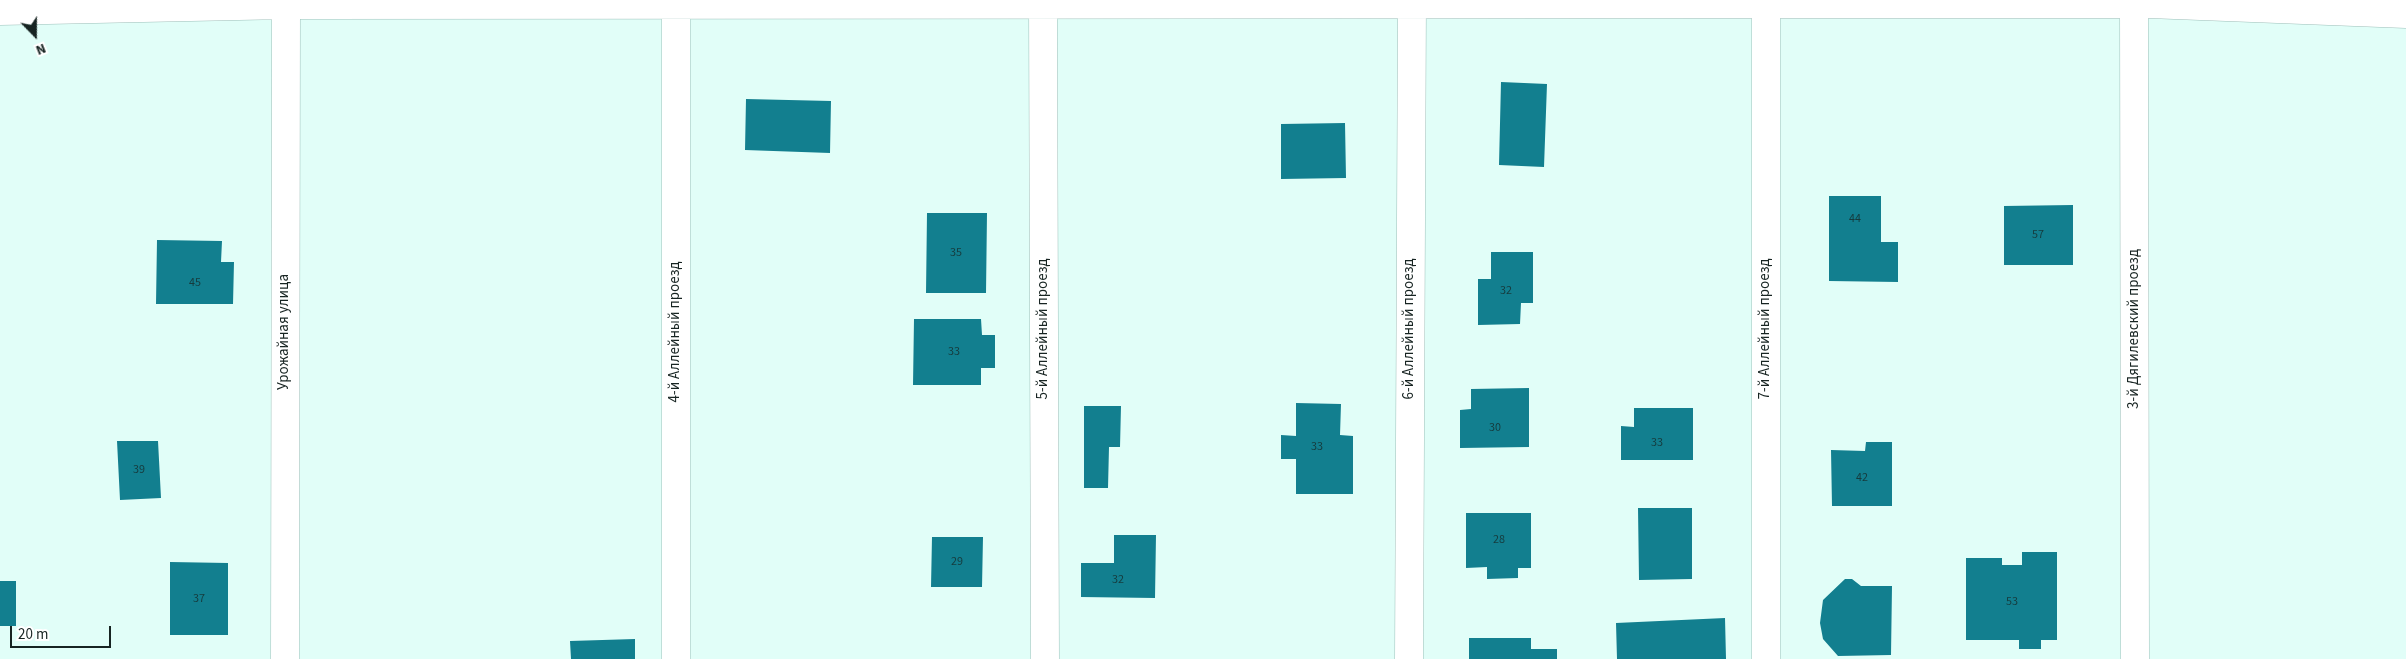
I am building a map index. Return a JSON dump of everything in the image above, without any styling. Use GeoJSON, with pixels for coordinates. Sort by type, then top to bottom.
{"type":"FeatureCollection","features":[{"type":"Feature","properties":{"kind":"street"},"geometry":{"type":"LineString","coordinates":[[0,10],[286,5],[676,5],[1043,2],[2134,2],[2406,14]]}},
{"type":"Feature","properties":{"kind":"street","name":"5-й Аллейный проезд"},"geometry":{"type":"LineString","coordinates":[[1043,2],[1045,659]]}},
{"type":"Feature","properties":{"kind":"street","name":"6-й Аллейный проезд"},"geometry":{"type":"LineString","coordinates":[[1409,659],[1412,2]]}},
{"type":"Feature","properties":{"kind":"street","name":"7-й Аллейный проезд"},"geometry":{"type":"LineString","coordinates":[[1766,2],[1766,659]]}},
{"type":"Feature","properties":{"kind":"street","name":"3-й Дягилевский проезд"},"geometry":{"type":"LineString","coordinates":[[2134,2],[2135,659]]}},
{"type":"Feature","properties":{"kind":"street","name":"Урожайная улица"},"geometry":{"type":"LineString","coordinates":[[285,659],[286,5]]}},
{"type":"Feature","properties":{"kind":"street","name":"4-й Аллейный проезд"},"geometry":{"type":"LineString","coordinates":[[676,5],[676,659]]}},
{"type":"Feature","properties":{"kind":"building"},"geometry":{"type":"Polygon","coordinates":[[[1501,82],[1547,84],[1544,167],[1499,165],[1501,82]]]}},
{"type":"Feature","properties":{"kind":"building"},"geometry":{"type":"Polygon","coordinates":[[[746,99],[831,101],[830,153],[745,150],[746,99]]]}},
{"type":"Feature","properties":{"kind":"building"},"geometry":{"type":"Polygon","coordinates":[[[1345,123],[1346,178],[1281,179],[1281,124],[1345,123]]]}},
{"type":"Feature","properties":{"kind":"building"},"geometry":{"type":"Polygon","coordinates":[[[1829,196],[1881,196],[1881,242],[1898,242],[1898,282],[1829,281],[1829,196]]]}},
{"type":"Feature","properties":{"kind":"building"},"geometry":{"type":"Polygon","coordinates":[[[2073,205],[2073,265],[2004,265],[2004,206],[2073,205]]]}},
{"type":"Feature","properties":{"kind":"building"},"geometry":{"type":"Polygon","coordinates":[[[927,213],[987,213],[986,293],[926,293],[927,213]]]}},
{"type":"Feature","properties":{"kind":"building"},"geometry":{"type":"Polygon","coordinates":[[[157,240],[222,241],[221,262],[234,262],[233,304],[156,304],[157,240]]]}},
{"type":"Feature","properties":{"kind":"building"},"geometry":{"type":"Polygon","coordinates":[[[1491,252],[1533,252],[1533,303],[1521,303],[1520,324],[1478,325],[1478,279],[1491,279],[1491,252]]]}},
{"type":"Feature","properties":{"kind":"building"},"geometry":{"type":"Polygon","coordinates":[[[914,319],[981,319],[982,335],[995,335],[995,368],[981,368],[981,385],[913,385],[914,319]]]}},
{"type":"Feature","properties":{"kind":"building"},"geometry":{"type":"Polygon","coordinates":[[[1529,388],[1529,447],[1460,448],[1460,410],[1471,409],[1471,389],[1529,388]]]}},
{"type":"Feature","properties":{"kind":"building"},"geometry":{"type":"Polygon","coordinates":[[[1296,403],[1341,404],[1340,435],[1353,436],[1353,494],[1296,494],[1296,459],[1281,459],[1281,435],[1296,436],[1296,403]]]}},
{"type":"Feature","properties":{"kind":"building"},"geometry":{"type":"Polygon","coordinates":[[[1084,406],[1121,406],[1120,447],[1109,447],[1108,488],[1084,488],[1084,406]]]}},
{"type":"Feature","properties":{"kind":"building"},"geometry":{"type":"Polygon","coordinates":[[[1634,408],[1693,408],[1693,460],[1621,460],[1621,426],[1634,427],[1634,408]]]}},
{"type":"Feature","properties":{"kind":"building"},"geometry":{"type":"Polygon","coordinates":[[[117,441],[158,441],[161,498],[120,500],[117,441]]]}},
{"type":"Feature","properties":{"kind":"building"},"geometry":{"type":"Polygon","coordinates":[[[1866,442],[1892,442],[1892,506],[1832,506],[1831,450],[1865,451],[1866,442]]]}},
{"type":"Feature","properties":{"kind":"building"},"geometry":{"type":"Polygon","coordinates":[[[1638,508],[1692,508],[1692,579],[1639,580],[1638,508]]]}},
{"type":"Feature","properties":{"kind":"building"},"geometry":{"type":"Polygon","coordinates":[[[1466,513],[1531,513],[1531,568],[1518,568],[1518,578],[1487,579],[1487,567],[1466,568],[1466,513]]]}},
{"type":"Feature","properties":{"kind":"building"},"geometry":{"type":"Polygon","coordinates":[[[1114,535],[1156,535],[1155,598],[1081,597],[1081,563],[1114,563],[1114,535]]]}},
{"type":"Feature","properties":{"kind":"building"},"geometry":{"type":"Polygon","coordinates":[[[932,537],[983,537],[982,587],[931,587],[932,537]]]}},
{"type":"Feature","properties":{"kind":"building"},"geometry":{"type":"Polygon","coordinates":[[[2022,552],[2057,552],[2057,640],[2041,640],[2041,649],[2019,649],[2019,640],[1966,640],[1966,558],[2002,558],[2002,565],[2022,565],[2022,552]]]}},
{"type":"Feature","properties":{"kind":"building"},"geometry":{"type":"Polygon","coordinates":[[[170,562],[228,563],[228,635],[170,635],[170,562]]]}},
{"type":"Feature","properties":{"kind":"building"},"geometry":{"type":"Polygon","coordinates":[[[1845,579],[1852,579],[1861,586],[1892,586],[1891,655],[1838,656],[1823,639],[1820,623],[1823,600],[1845,579]]]}},
{"type":"Feature","properties":{"kind":"building"},"geometry":{"type":"Polygon","coordinates":[[[0,581],[16,581],[16,626],[0,626],[0,581]]]}},
{"type":"Feature","properties":{"kind":"building"},"geometry":{"type":"Polygon","coordinates":[[[1725,618],[1726,659],[1617,659],[1616,623],[1725,618]]]}},
{"type":"Feature","properties":{"kind":"building"},"geometry":{"type":"Polygon","coordinates":[[[1469,638],[1531,638],[1531,649],[1557,649],[1557,659],[1469,659],[1469,638]]]}},
{"type":"Feature","properties":{"kind":"building"},"geometry":{"type":"Polygon","coordinates":[[[635,639],[635,659],[571,659],[570,641],[635,639]]]}}]}
